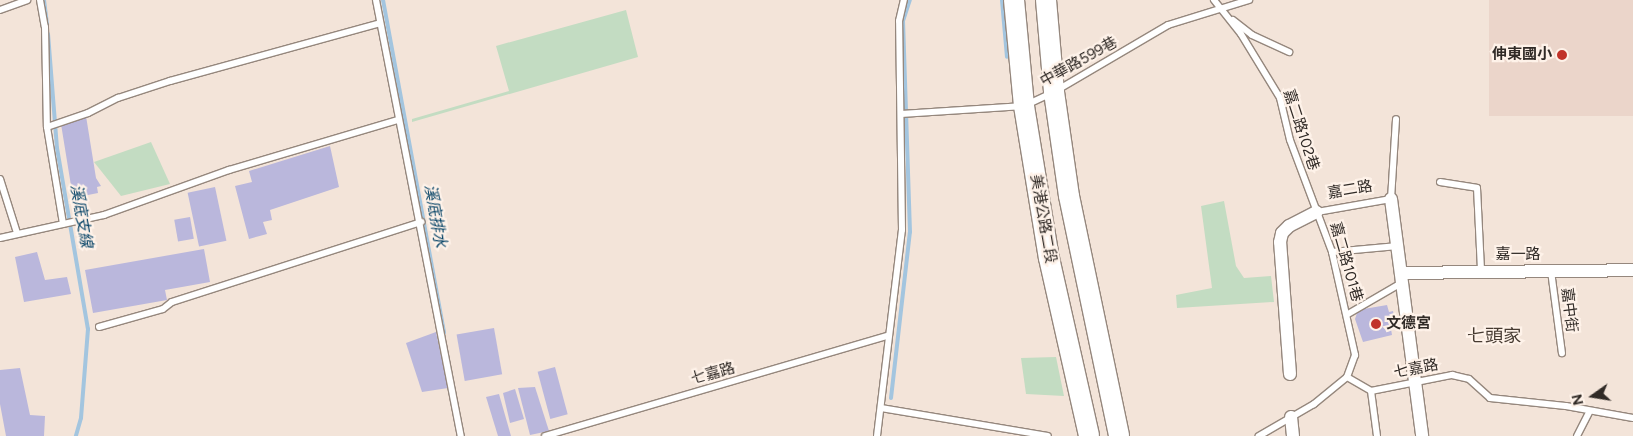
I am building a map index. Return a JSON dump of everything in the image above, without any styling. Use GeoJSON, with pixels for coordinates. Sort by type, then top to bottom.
{"type":"FeatureCollection","features":[{"type":"Feature","properties":{"kind":"main road","name":"美港公路二段"},"geometry":{"type":"LineString","coordinates":[[1014,0],[1024,106],[1049,258],[1089,436]]}},
{"type":"Feature","properties":{"kind":"main road","name":"美港公路二段"},"geometry":{"type":"LineString","coordinates":[[1046,0],[1054,92],[1083,276],[1119,436]]}},
{"type":"Feature","properties":{"kind":"street","name":"嘉二路"},"geometry":{"type":"LineString","coordinates":[[1391,199],[1400,246],[1422,436]]}},
{"type":"Feature","properties":{"kind":"street","name":"嘉二路"},"geometry":{"type":"LineString","coordinates":[[1290,374],[1280,242],[1282,233],[1289,226],[1317,212]]}},
{"type":"Feature","properties":{"kind":"street","name":"嘉一路"},"geometry":{"type":"LineString","coordinates":[[1404,277],[1481,271],[1633,270]]}},
{"type":"Feature","properties":{"kind":"street"},"geometry":{"type":"LineString","coordinates":[[1291,417],[1293,436]]}},
{"type":"Feature","properties":{"kind":"lane"},"geometry":{"type":"LineString","coordinates":[[0,10],[27,0]]}},
{"type":"Feature","properties":{"kind":"lane"},"geometry":{"type":"LineString","coordinates":[[40,0],[45,27],[47,127],[63,224]]}},
{"type":"Feature","properties":{"kind":"lane"},"geometry":{"type":"LineString","coordinates":[[376,0],[398,120],[421,222],[461,436]]}},
{"type":"Feature","properties":{"kind":"lane"},"geometry":{"type":"LineString","coordinates":[[877,436],[902,230],[902,114],[899,21],[904,0]]}},
{"type":"Feature","properties":{"kind":"lane","name":"嘉二路102巷"},"geometry":{"type":"LineString","coordinates":[[1214,0],[1220,10],[1229,18],[1280,98],[1290,140],[1317,212]]}},
{"type":"Feature","properties":{"kind":"lane","name":"中華路599巷"},"geometry":{"type":"LineString","coordinates":[[902,114],[1024,106],[1054,92],[1168,26],[1249,0]]}},
{"type":"Feature","properties":{"kind":"lane"},"geometry":{"type":"LineString","coordinates":[[1229,18],[1252,35],[1289,52]]}},
{"type":"Feature","properties":{"kind":"lane"},"geometry":{"type":"LineString","coordinates":[[47,127],[118,98],[170,81],[380,24]]}},
{"type":"Feature","properties":{"kind":"lane"},"geometry":{"type":"LineString","coordinates":[[1391,199],[1396,119]]}},
{"type":"Feature","properties":{"kind":"lane"},"geometry":{"type":"LineString","coordinates":[[0,238],[72,223],[229,170],[398,120]]}},
{"type":"Feature","properties":{"kind":"lane"},"geometry":{"type":"LineString","coordinates":[[0,179],[17,233]]}},
{"type":"Feature","properties":{"kind":"lane"},"geometry":{"type":"LineString","coordinates":[[1440,182],[1477,188],[1481,271]]}},
{"type":"Feature","properties":{"kind":"lane","name":"嘉二路"},"geometry":{"type":"LineString","coordinates":[[1317,212],[1391,199]]}},
{"type":"Feature","properties":{"kind":"lane","name":"嘉二路101巷"},"geometry":{"type":"LineString","coordinates":[[1317,212],[1332,252],[1348,314],[1354,355],[1347,377]]}},
{"type":"Feature","properties":{"kind":"lane"},"geometry":{"type":"LineString","coordinates":[[100,327],[163,309],[172,302],[421,222]]}},
{"type":"Feature","properties":{"kind":"lane"},"geometry":{"type":"LineString","coordinates":[[1332,252],[1400,246]]}},
{"type":"Feature","properties":{"kind":"lane","name":"嘉中街"},"geometry":{"type":"LineString","coordinates":[[1551,271],[1562,352]]}},
{"type":"Feature","properties":{"kind":"lane"},"geometry":{"type":"LineString","coordinates":[[1348,314],[1404,277]]}},
{"type":"Feature","properties":{"kind":"lane","name":"七嘉路"},"geometry":{"type":"LineString","coordinates":[[546,436],[888,336]]}},
{"type":"Feature","properties":{"kind":"lane","name":"七嘉路"},"geometry":{"type":"LineString","coordinates":[[1371,391],[1417,380],[1452,375],[1469,379],[1490,398],[1633,418]]}},
{"type":"Feature","properties":{"kind":"lane"},"geometry":{"type":"LineString","coordinates":[[1259,436],[1314,404],[1347,377],[1371,391],[1377,436]]}},
{"type":"Feature","properties":{"kind":"lane"},"geometry":{"type":"LineString","coordinates":[[881,408],[1048,436]]}},
{"type":"Feature","properties":{"kind":"lane"},"geometry":{"type":"LineString","coordinates":[[1577,436],[1590,411]]}},
{"type":"Feature","properties":{"kind":"shaded area","name":"伸東國小"},"geometry":{"type":"Polygon","coordinates":[[[1489,0],[1633,0],[1633,116],[1489,116],[1489,0]]]}},
{"type":"Feature","properties":{"kind":"green space"},"geometry":{"type":"Polygon","coordinates":[[[626,10],[638,57],[412,122],[412,119],[509,91],[496,46],[626,10]]]}},
{"type":"Feature","properties":{"kind":"green space"},"geometry":{"type":"Polygon","coordinates":[[[151,142],[170,184],[121,196],[94,162],[151,142]]]}},
{"type":"Feature","properties":{"kind":"green space"},"geometry":{"type":"Polygon","coordinates":[[[1224,201],[1236,266],[1244,278],[1271,276],[1274,302],[1177,308],[1176,295],[1212,288],[1201,206],[1224,201]]]}},
{"type":"Feature","properties":{"kind":"green space"},"geometry":{"type":"Polygon","coordinates":[[[1056,357],[1064,396],[1026,394],[1021,358],[1056,357]]]}},
{"type":"Feature","properties":{"kind":"building"},"geometry":{"type":"Polygon","coordinates":[[[86,116],[96,178],[101,186],[97,187],[98,193],[73,198],[61,124],[86,116]]]}},
{"type":"Feature","properties":{"kind":"building"},"geometry":{"type":"Polygon","coordinates":[[[330,146],[339,187],[270,210],[272,220],[263,222],[267,234],[249,239],[235,186],[252,182],[249,171],[330,146]]]}},
{"type":"Feature","properties":{"kind":"building"},"geometry":{"type":"Polygon","coordinates":[[[215,187],[226,241],[199,247],[188,193],[215,187]]]}},
{"type":"Feature","properties":{"kind":"building"},"geometry":{"type":"Polygon","coordinates":[[[190,217],[194,239],[178,241],[174,220],[190,217]]]}},
{"type":"Feature","properties":{"kind":"building"},"geometry":{"type":"Polygon","coordinates":[[[204,249],[210,282],[165,290],[167,300],[93,313],[85,270],[204,249]]]}},
{"type":"Feature","properties":{"kind":"building"},"geometry":{"type":"Polygon","coordinates":[[[37,252],[45,280],[67,277],[71,294],[24,302],[15,257],[37,252]]]}},
{"type":"Feature","properties":{"kind":"building","name":"文德宮"},"geometry":{"type":"Polygon","coordinates":[[[1387,305],[1389,312],[1393,311],[1396,328],[1391,329],[1392,335],[1363,342],[1355,319],[1358,310],[1387,305]]]}},
{"type":"Feature","properties":{"kind":"building"},"geometry":{"type":"Polygon","coordinates":[[[494,328],[502,374],[465,381],[457,335],[494,328]]]}},
{"type":"Feature","properties":{"kind":"building"},"geometry":{"type":"Polygon","coordinates":[[[436,332],[448,388],[422,392],[406,343],[436,332]]]}},
{"type":"Feature","properties":{"kind":"building"},"geometry":{"type":"Polygon","coordinates":[[[555,367],[568,414],[550,419],[538,372],[555,367]]]}},
{"type":"Feature","properties":{"kind":"building"},"geometry":{"type":"Polygon","coordinates":[[[20,368],[30,415],[45,416],[44,436],[6,436],[0,404],[0,370],[20,368]]]}},
{"type":"Feature","properties":{"kind":"building"},"geometry":{"type":"Polygon","coordinates":[[[535,387],[549,431],[530,435],[518,388],[535,387]]]}},
{"type":"Feature","properties":{"kind":"building"},"geometry":{"type":"Polygon","coordinates":[[[515,389],[524,419],[510,423],[503,393],[515,389]]]}},
{"type":"Feature","properties":{"kind":"building"},"geometry":{"type":"Polygon","coordinates":[[[499,394],[511,436],[498,436],[486,397],[499,394]]]}},
{"type":"Feature","properties":{"kind":"waterway","name":"溪底支線"},"geometry":{"type":"LineString","coordinates":[[44,0],[47,25]]}},
{"type":"Feature","properties":{"kind":"waterway","name":"溪底排水"},"geometry":{"type":"LineString","coordinates":[[383,0],[444,332]]}},
{"type":"Feature","properties":{"kind":"waterway"},"geometry":{"type":"LineString","coordinates":[[891,398],[910,232],[903,21],[910,0]]}},
{"type":"Feature","properties":{"kind":"waterway"},"geometry":{"type":"LineString","coordinates":[[1002,0],[1007,57]]}},
{"type":"Feature","properties":{"kind":"waterway","name":"溪底支線"},"geometry":{"type":"LineString","coordinates":[[48,34],[57,148],[88,329],[81,418],[76,436]]}},
{"type":"Feature","properties":{"kind":"place","name":"伸東國小"},"geometry":{"type":"Point","coordinates":[1562,55]}},
{"type":"Feature","properties":{"kind":"place","name":"文德宮"},"geometry":{"type":"Point","coordinates":[1376,324]}},
{"type":"Feature","properties":{"kind":"district","name":"七頭家"},"geometry":{"type":"Point","coordinates":[1494,336]}}]}
